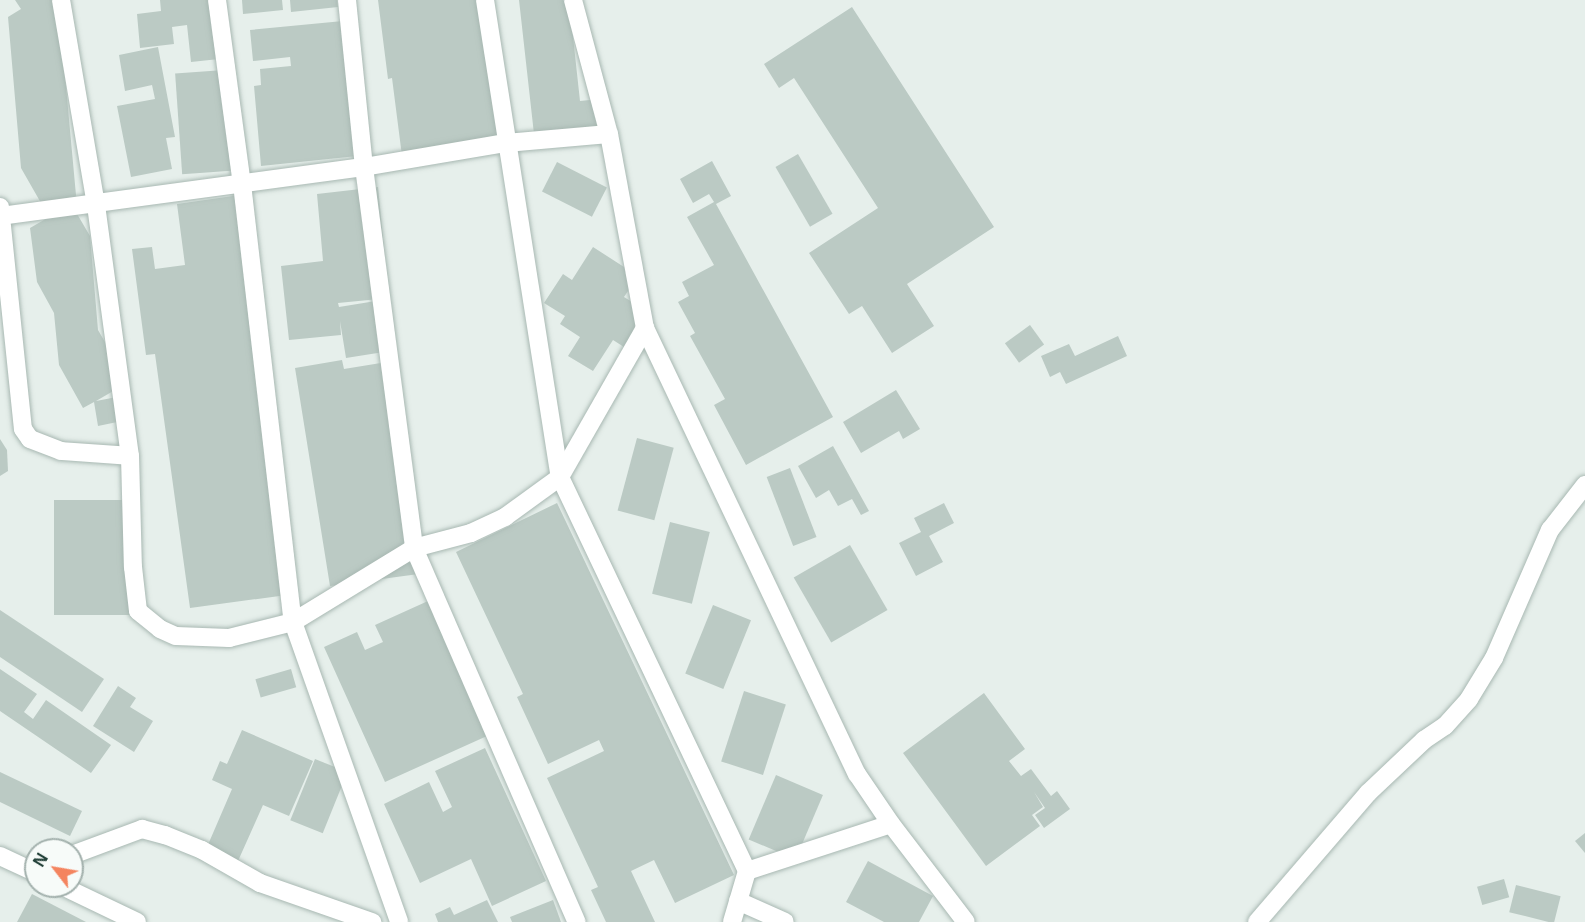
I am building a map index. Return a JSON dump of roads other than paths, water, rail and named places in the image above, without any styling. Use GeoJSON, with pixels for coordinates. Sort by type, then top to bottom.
{"type":"FeatureCollection","features":[{"type":"Feature","properties":{"kind":"street"},"geometry":{"type":"LineString","coordinates":[[61,0],[96,205],[129,456],[133,567],[138,611],[150,623],[176,636],[229,638],[293,622],[414,548],[471,533],[497,521],[560,477],[645,328]]}},
{"type":"Feature","properties":{"kind":"street"},"geometry":{"type":"LineString","coordinates":[[217,0],[242,184],[293,622],[399,922]]}},
{"type":"Feature","properties":{"kind":"street"},"geometry":{"type":"LineString","coordinates":[[347,0],[364,167],[414,548],[577,922]]}},
{"type":"Feature","properties":{"kind":"street"},"geometry":{"type":"LineString","coordinates":[[485,0],[560,477],[747,871],[732,922]]}},
{"type":"Feature","properties":{"kind":"street"},"geometry":{"type":"LineString","coordinates":[[573,0],[609,134],[645,328],[857,774],[891,824],[966,922]]}},
{"type":"Feature","properties":{"kind":"street"},"geometry":{"type":"LineString","coordinates":[[129,456],[61,451],[30,439],[23,429],[1,212],[96,205],[364,167],[506,143],[609,134]]}},
{"type":"Feature","properties":{"kind":"street"},"geometry":{"type":"LineString","coordinates":[[1257,922],[1368,793],[1424,740],[1445,726],[1469,699],[1494,658],[1550,530],[1585,485]]}},
{"type":"Feature","properties":{"kind":"street"},"geometry":{"type":"LineString","coordinates":[[747,871],[891,824]]}},
{"type":"Feature","properties":{"kind":"street"},"geometry":{"type":"LineString","coordinates":[[84,850],[142,829],[202,850],[260,883],[372,922]]}},
{"type":"Feature","properties":{"kind":"street"},"geometry":{"type":"LineString","coordinates":[[0,856],[24,867]]}},
{"type":"Feature","properties":{"kind":"street"},"geometry":{"type":"LineString","coordinates":[[84,897],[137,922]]}},
{"type":"Feature","properties":{"kind":"street"},"geometry":{"type":"LineString","coordinates":[[738,901],[785,922]]}}]}
